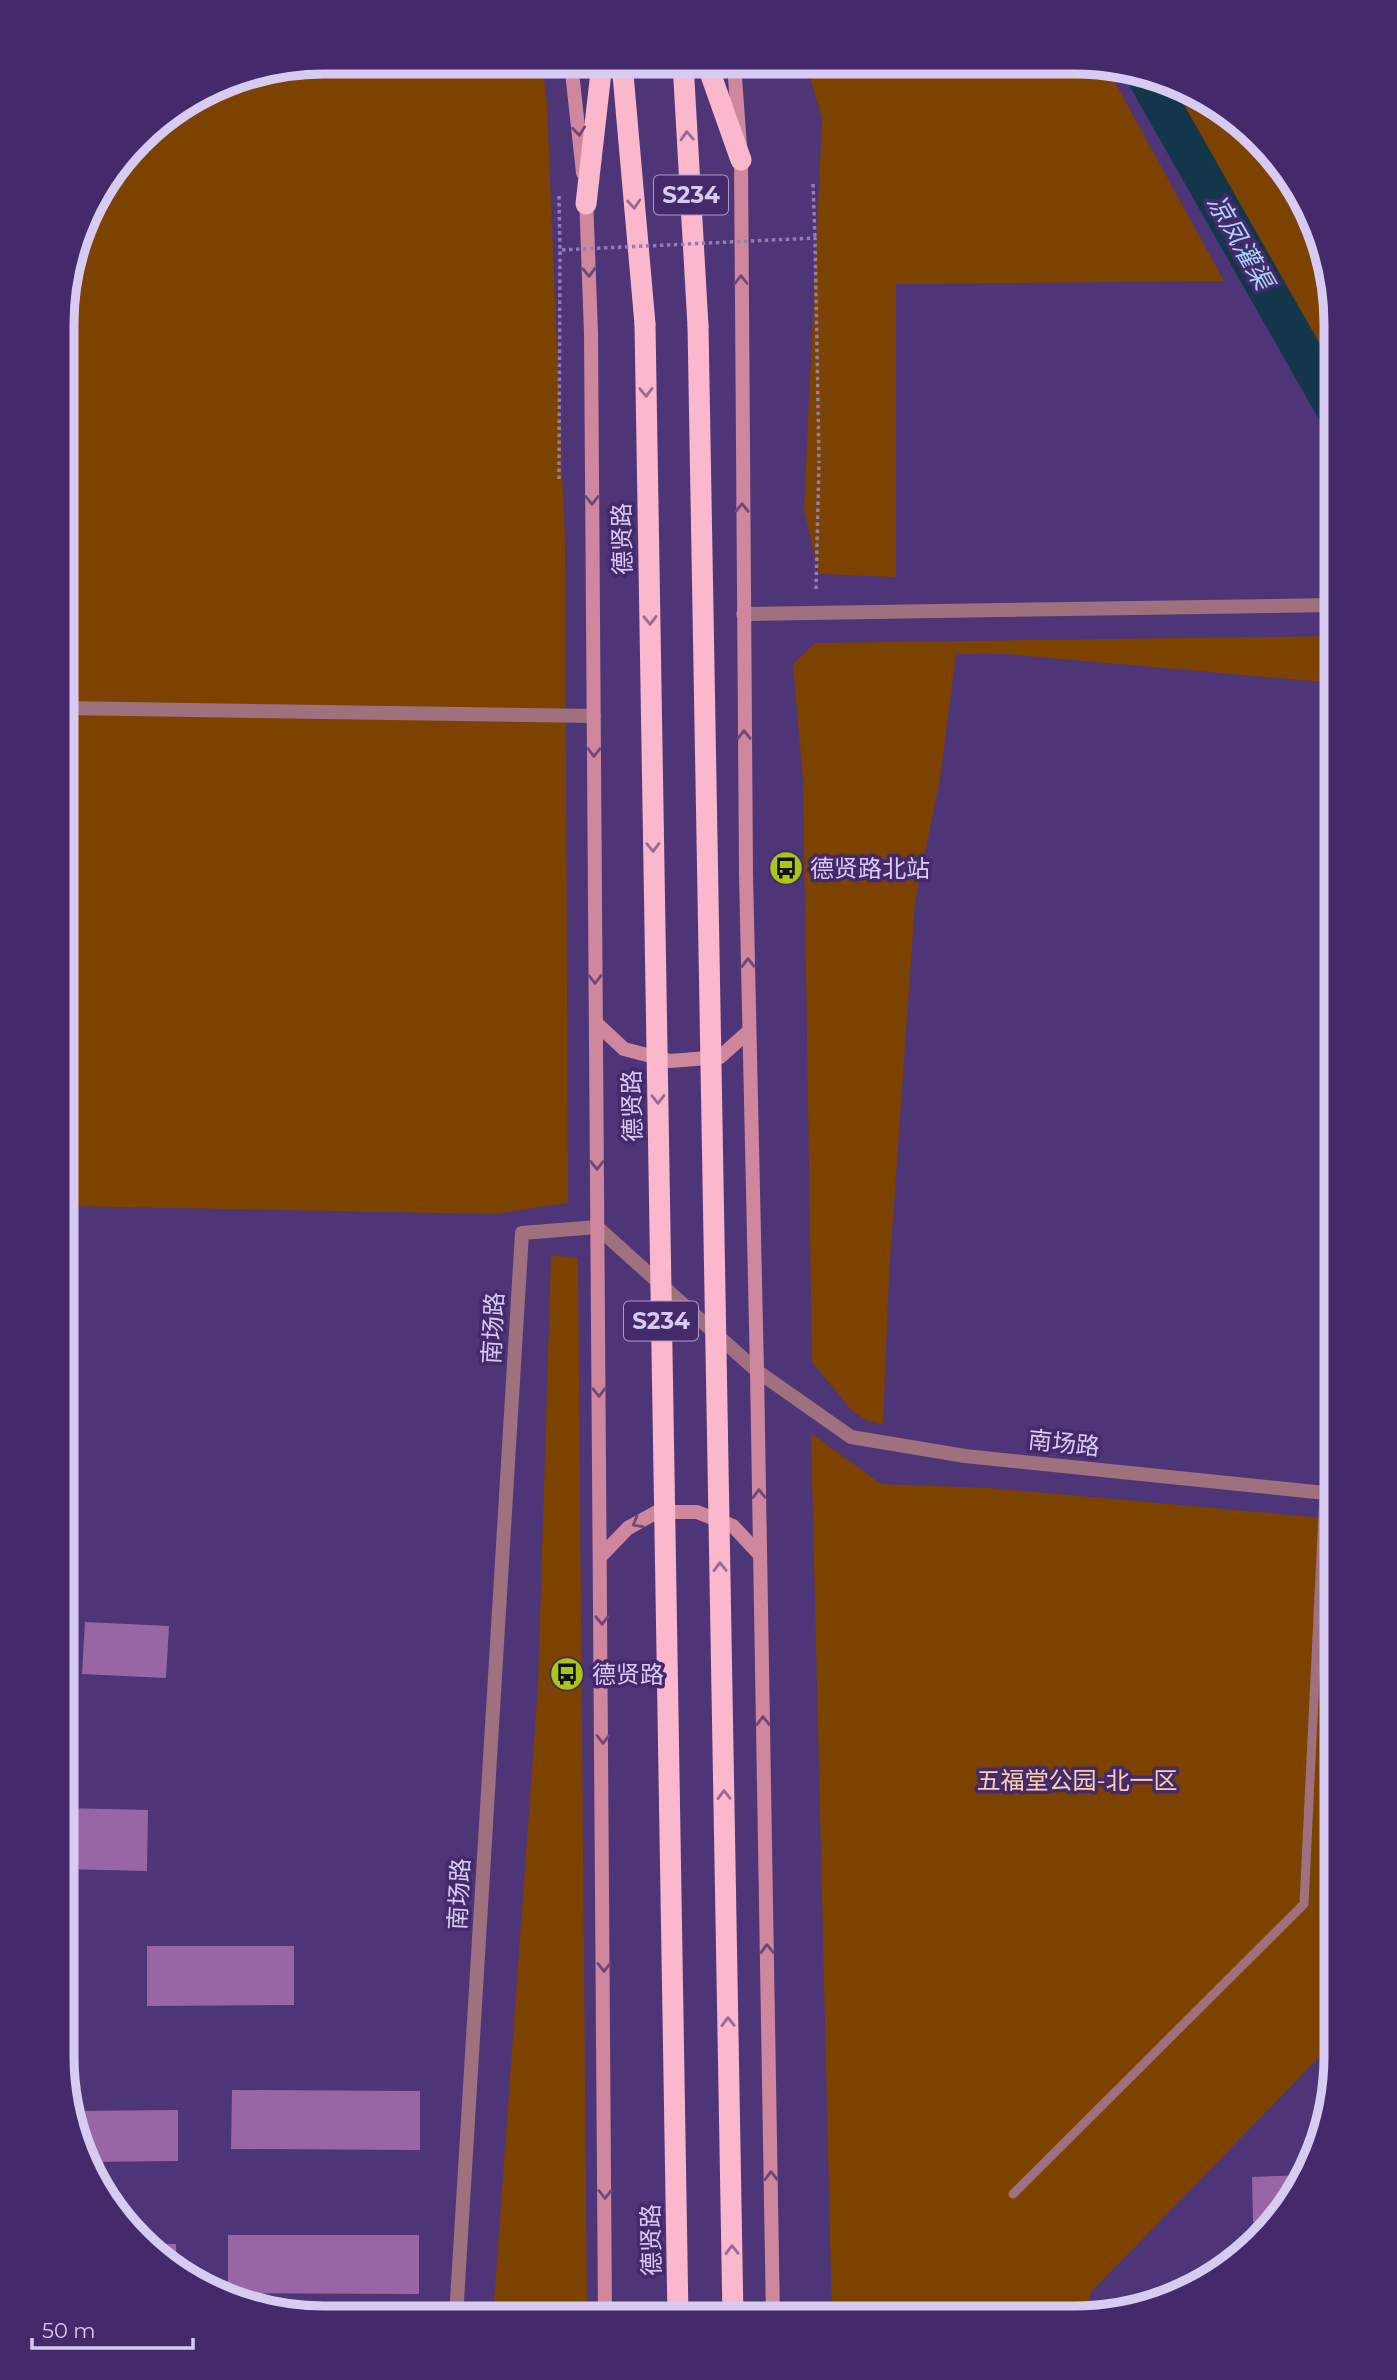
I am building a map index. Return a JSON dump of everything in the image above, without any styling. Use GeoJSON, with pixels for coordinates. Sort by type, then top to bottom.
{"type":"FeatureCollection","features":[{"type":"Feature","properties":{"kind":"highway"},"geometry":{"type":"LineString","coordinates":[[586,204],[601,74]]}},
{"type":"Feature","properties":{"kind":"highway","name":"德贤路"},"geometry":{"type":"LineString","coordinates":[[623,74],[645,324],[678,2306]]}},
{"type":"Feature","properties":{"kind":"highway","name":"S234"},"geometry":{"type":"LineString","coordinates":[[684,74],[698,326],[733,2306]]}},
{"type":"Feature","properties":{"kind":"highway"},"geometry":{"type":"LineString","coordinates":[[711,74],[741,160]]}},
{"type":"Feature","properties":{"kind":"street","name":"德贤路"},"geometry":{"type":"LineString","coordinates":[[573,74],[586,204],[591,333],[606,2306]]}},
{"type":"Feature","properties":{"kind":"street"},"geometry":{"type":"LineString","coordinates":[[735,74],[741,160],[743,614],[749,1031],[773,2306]]}},
{"type":"Feature","properties":{"kind":"street"},"geometry":{"type":"LineString","coordinates":[[743,614],[1324,605]]}},
{"type":"Feature","properties":{"kind":"street"},"geometry":{"type":"LineString","coordinates":[[74,708],[594,716]]}},
{"type":"Feature","properties":{"kind":"street"},"geometry":{"type":"LineString","coordinates":[[596,1023],[624,1049],[670,1061],[720,1057],[749,1031]]}},
{"type":"Feature","properties":{"kind":"street","name":"南场路"},"geometry":{"type":"LineString","coordinates":[[457,2306],[522,1233],[597,1227],[757,1371],[851,1437],[965,1456],[1324,1493]]}},
{"type":"Feature","properties":{"kind":"street"},"geometry":{"type":"LineString","coordinates":[[601,1556],[628,1528],[657,1512],[697,1511],[733,1525],[760,1555]]}},
{"type":"Feature","properties":{"kind":"lane"},"geometry":{"type":"LineString","coordinates":[[1013,2193],[1304,1904],[1324,1576]]}},
{"type":"Feature","properties":{"kind":"path"},"geometry":{"type":"LineString","coordinates":[[813,184],[815,238]]}},
{"type":"Feature","properties":{"kind":"path"},"geometry":{"type":"LineString","coordinates":[[558,196],[561,250]]}},
{"type":"Feature","properties":{"kind":"path"},"geometry":{"type":"LineString","coordinates":[[816,589],[819,462]]}},
{"type":"Feature","properties":{"kind":"green space"},"geometry":{"type":"Polygon","coordinates":[[[307,74],[543,74],[547,105],[565,540],[568,1203],[493,1214],[74,1206],[74,307],[78,275],[87,243],[107,198],[125,171],[147,147],[171,125],[198,107],[243,87],[275,78],[307,74]]]}},
{"type":"Feature","properties":{"kind":"green space"},"geometry":{"type":"Polygon","coordinates":[[[809,74],[1090,74],[1112,77],[1224,281],[896,284],[896,577],[819,574],[804,509],[822,119],[809,74]]]}},
{"type":"Feature","properties":{"kind":"green space"},"geometry":{"type":"Polygon","coordinates":[[[1175,95],[1226,125],[1272,171],[1290,199],[1310,243],[1319,275],[1324,350],[1175,95]]]}},
{"type":"Feature","properties":{"kind":"green space"},"geometry":{"type":"Polygon","coordinates":[[[1324,636],[1324,682],[1006,654],[956,654],[940,779],[915,902],[889,1277],[883,1424],[868,1421],[852,1411],[812,1362],[803,780],[793,664],[815,643],[1324,636]]]}},
{"type":"Feature","properties":{"kind":"green space"},"geometry":{"type":"Polygon","coordinates":[[[551,1255],[578,1258],[587,2306],[494,2306],[538,1686],[551,1255]]]}},
{"type":"Feature","properties":{"kind":"green space","name":"五福堂公园-北一区"},"geometry":{"type":"Polygon","coordinates":[[[811,1433],[881,1484],[990,1488],[1324,1518],[1324,2052],[1090,2293],[1090,2306],[832,2306],[811,1433]]]}},
{"type":"Feature","properties":{"kind":"building"},"geometry":{"type":"Polygon","coordinates":[[[85,1622],[169,1626],[166,1678],[82,1674],[85,1622]]]}},
{"type":"Feature","properties":{"kind":"building"},"geometry":{"type":"Polygon","coordinates":[[[74,1808],[148,1810],[147,1871],[74,1869],[74,1808]]]}},
{"type":"Feature","properties":{"kind":"building"},"geometry":{"type":"Polygon","coordinates":[[[147,1946],[294,1946],[294,2005],[147,2006],[147,1946]]]}},
{"type":"Feature","properties":{"kind":"building"},"geometry":{"type":"Polygon","coordinates":[[[232,2090],[420,2091],[420,2150],[231,2149],[232,2090]]]}},
{"type":"Feature","properties":{"kind":"building"},"geometry":{"type":"Polygon","coordinates":[[[178,2110],[178,2161],[97,2162],[79,2111],[178,2110]]]}},
{"type":"Feature","properties":{"kind":"building"},"geometry":{"type":"Polygon","coordinates":[[[1294,2175],[1272,2209],[1260,2222],[1253,2222],[1252,2177],[1294,2175]]]}},
{"type":"Feature","properties":{"kind":"building"},"geometry":{"type":"Polygon","coordinates":[[[228,2235],[419,2235],[419,2294],[243,2293],[228,2287],[228,2235]]]}},
{"type":"Feature","properties":{"kind":"building"},"geometry":{"type":"Polygon","coordinates":[[[159,2244],[176,2244],[177,2259],[159,2244]]]}},
{"type":"Feature","properties":{"kind":"waterway","name":"凉凤灌渠"},"geometry":{"type":"LineString","coordinates":[[1152,86],[1324,390]]}},
{"type":"Feature","properties":{"kind":"place","name":"德贤路北站"},"geometry":{"type":"Point","coordinates":[786,868]}},
{"type":"Feature","properties":{"kind":"place","name":"德贤路"},"geometry":{"type":"Point","coordinates":[567,1674]}}]}
